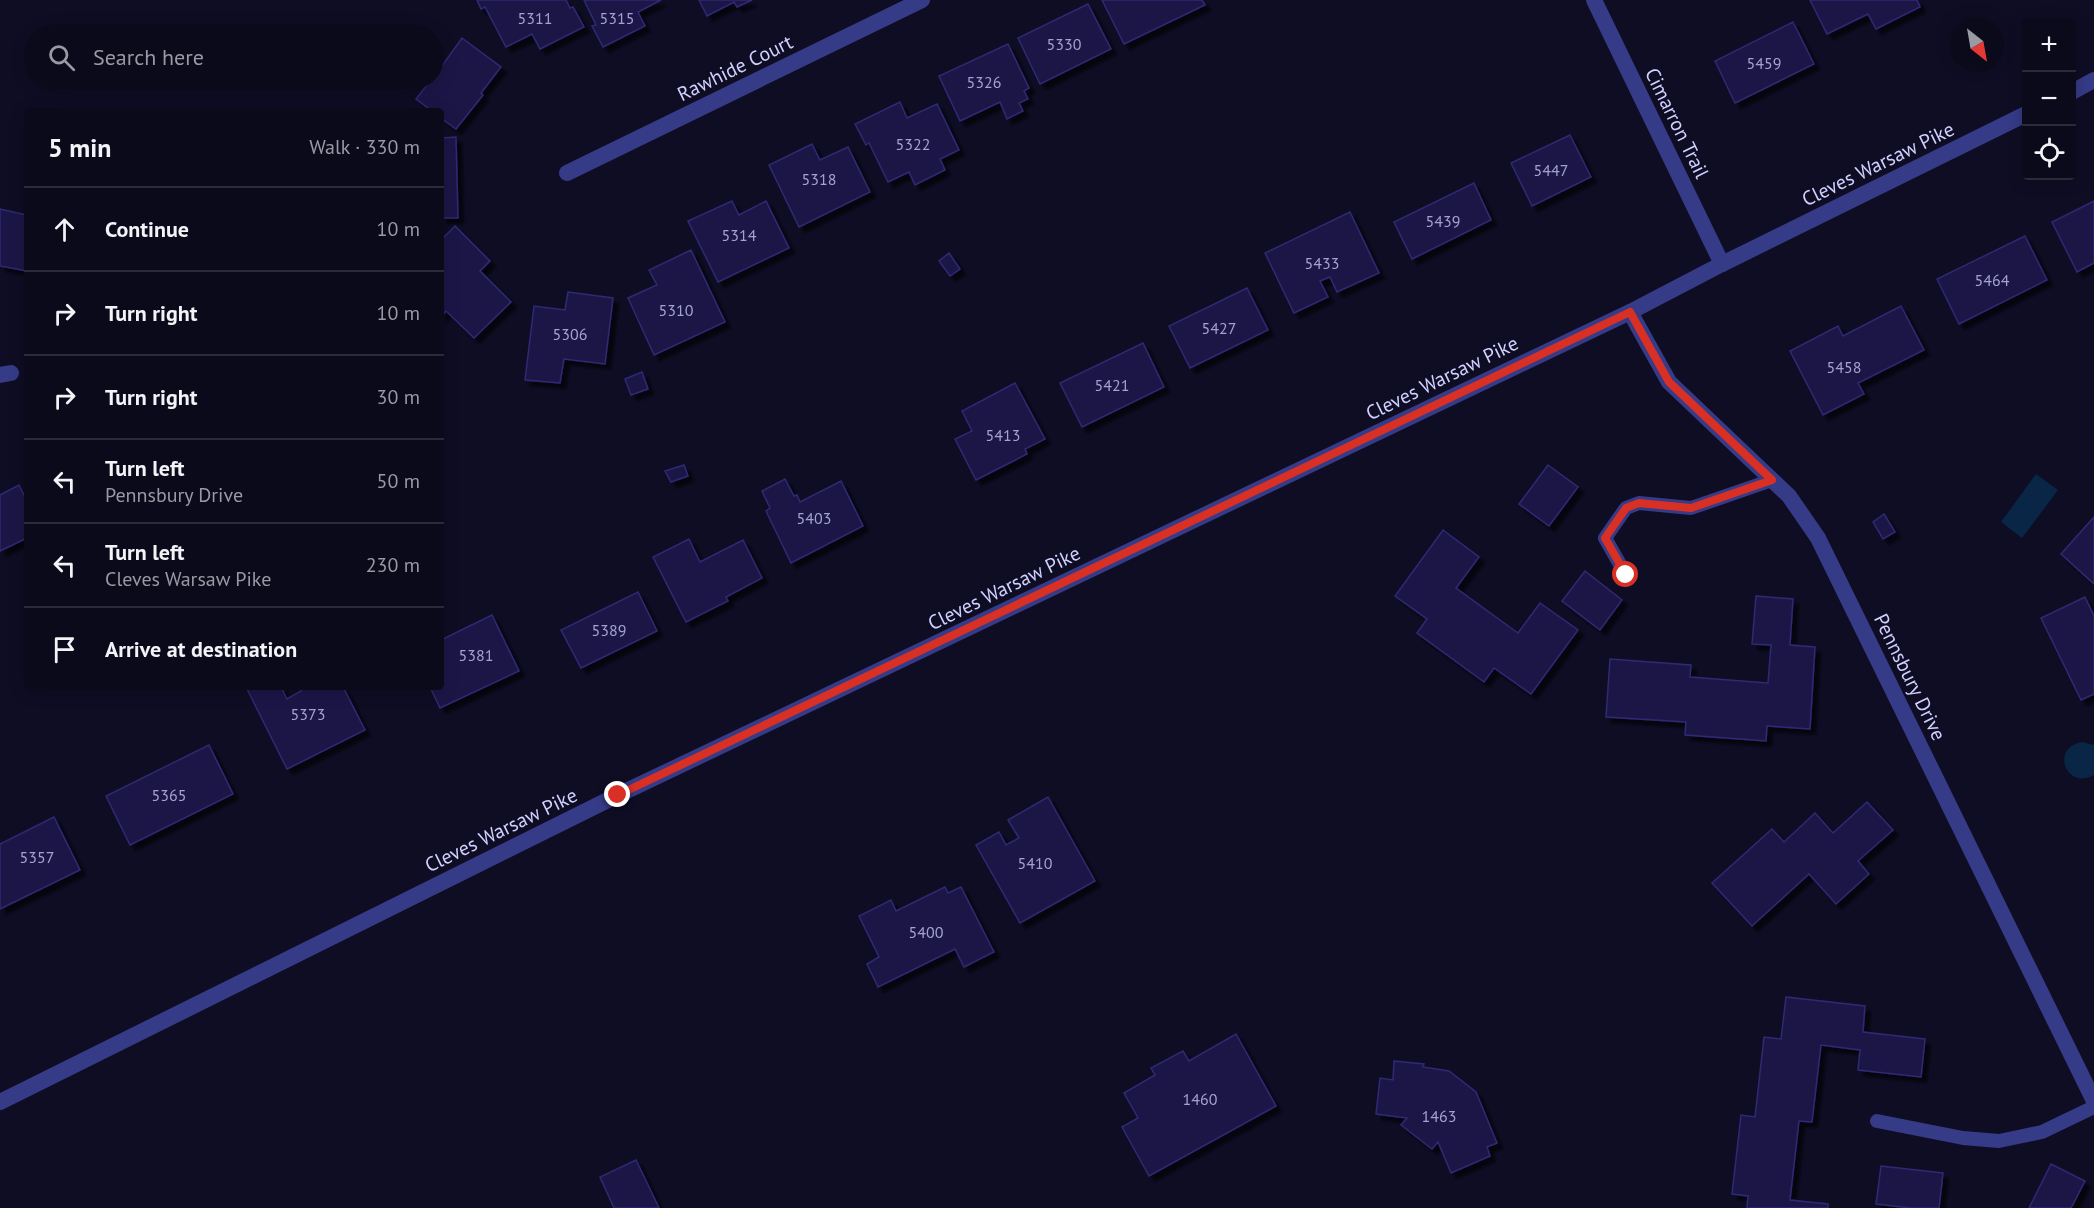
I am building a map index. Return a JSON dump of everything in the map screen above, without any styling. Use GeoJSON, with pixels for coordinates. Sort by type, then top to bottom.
{"type":"FeatureCollection","features":[{"type":"Feature","properties":{"kind":"street","name":"Rawhide Court"},"geometry":{"type":"LineString","coordinates":[[567,173],[922,0]]}},
{"type":"Feature","properties":{"kind":"street","name":"Cimarron Trail"},"geometry":{"type":"LineString","coordinates":[[1594,0],[1722,264]]}},
{"type":"Feature","properties":{"kind":"street"},"geometry":{"type":"LineString","coordinates":[[2076,90],[2094,80]]}},
{"type":"Feature","properties":{"kind":"street","name":"Cleves Warsaw Pike"},"geometry":{"type":"LineString","coordinates":[[0,1101],[618,795],[1630,312],[2022,116]]}},
{"type":"Feature","properties":{"kind":"street","name":"Pennsbury Drive"},"geometry":{"type":"LineString","coordinates":[[1630,312],[1669,382],[1789,496],[1818,538],[2094,1101]]}},
{"type":"Feature","properties":{"kind":"lane"},"geometry":{"type":"LineString","coordinates":[[1626,575],[1605,538],[1626,508],[1639,503],[1691,508],[1772,480]]}},
{"type":"Feature","properties":{"kind":"lane"},"geometry":{"type":"LineString","coordinates":[[1877,1121],[1963,1138],[1999,1141],[2042,1132],[2094,1107]]}},
{"type":"Feature","properties":{"kind":"water"},"geometry":{"type":"Polygon","coordinates":[[[2036,474],[2058,490],[2022,538],[2001,522],[2036,474]]]}},
{"type":"Feature","properties":{"kind":"water"},"geometry":{"type":"Polygon","coordinates":[[[2082,742],[2094,745],[2094,775],[2084,778],[2070,773],[2064,759],[2066,752],[2072,746],[2082,742]]]}},
{"type":"Feature","properties":{"kind":"building"},"geometry":{"type":"Polygon","coordinates":[[[477,0],[566,0],[570,8],[573,7],[584,27],[540,49],[532,34],[506,47],[485,7],[481,9],[477,0]]]}},
{"type":"Feature","properties":{"kind":"building"},"geometry":{"type":"Polygon","coordinates":[[[584,0],[661,0],[638,12],[645,26],[603,47],[592,26],[596,25],[584,0]]]}},
{"type":"Feature","properties":{"kind":"building"},"geometry":{"type":"Polygon","coordinates":[[[699,0],[752,0],[737,7],[734,2],[707,16],[699,0]]]}},
{"type":"Feature","properties":{"kind":"building"},"geometry":{"type":"Polygon","coordinates":[[[1102,0],[1202,0],[1205,5],[1124,44],[1102,0]]]}},
{"type":"Feature","properties":{"kind":"building"},"geometry":{"type":"Polygon","coordinates":[[[1810,0],[1917,0],[1920,7],[1876,29],[1868,14],[1827,34],[1810,0]]]}},
{"type":"Feature","properties":{"kind":"building"},"geometry":{"type":"Polygon","coordinates":[[[1088,4],[1111,49],[1040,84],[1018,38],[1088,4]]]}},
{"type":"Feature","properties":{"kind":"building"},"geometry":{"type":"Polygon","coordinates":[[[1793,22],[1814,64],[1735,103],[1715,61],[1793,22]]]}},
{"type":"Feature","properties":{"kind":"building"},"geometry":{"type":"Polygon","coordinates":[[[462,38],[501,67],[481,93],[483,95],[456,129],[444,120],[444,108],[428,108],[416,99],[423,90],[444,90],[444,63],[462,38]]]}},
{"type":"Feature","properties":{"kind":"building"},"geometry":{"type":"Polygon","coordinates":[[[1008,44],[1029,88],[1024,91],[1028,99],[1019,103],[1023,111],[1007,119],[1000,102],[960,121],[939,76],[1008,44]]]}},
{"type":"Feature","properties":{"kind":"building"},"geometry":{"type":"Polygon","coordinates":[[[900,102],[907,118],[937,104],[959,150],[940,159],[945,170],[915,185],[909,172],[888,182],[869,143],[866,145],[855,124],[900,102]]]}},
{"type":"Feature","properties":{"kind":"building"},"geometry":{"type":"Polygon","coordinates":[[[1570,135],[1591,177],[1532,206],[1511,163],[1570,135]]]}},
{"type":"Feature","properties":{"kind":"building"},"geometry":{"type":"Polygon","coordinates":[[[456,137],[458,218],[444,218],[444,138],[456,137]]]}},
{"type":"Feature","properties":{"kind":"building"},"geometry":{"type":"Polygon","coordinates":[[[812,144],[820,160],[848,147],[870,192],[799,227],[769,165],[812,144]]]}},
{"type":"Feature","properties":{"kind":"building"},"geometry":{"type":"Polygon","coordinates":[[[1474,183],[1491,220],[1412,259],[1394,222],[1474,183]]]}},
{"type":"Feature","properties":{"kind":"building"},"geometry":{"type":"Polygon","coordinates":[[[732,201],[739,215],[766,201],[789,248],[718,282],[688,221],[732,201]]]}},
{"type":"Feature","properties":{"kind":"building"},"geometry":{"type":"Polygon","coordinates":[[[2094,201],[2094,263],[2077,272],[2052,222],[2094,201]]]}},
{"type":"Feature","properties":{"kind":"building"},"geometry":{"type":"Polygon","coordinates":[[[0,209],[24,214],[24,270],[0,266],[0,209]]]}},
{"type":"Feature","properties":{"kind":"building"},"geometry":{"type":"Polygon","coordinates":[[[1350,212],[1379,273],[1337,292],[1330,277],[1320,281],[1328,297],[1294,313],[1265,253],[1350,212]]]}},
{"type":"Feature","properties":{"kind":"building"},"geometry":{"type":"Polygon","coordinates":[[[455,226],[490,261],[480,271],[511,302],[474,338],[446,311],[444,313],[444,237],[455,226]]]}},
{"type":"Feature","properties":{"kind":"building"},"geometry":{"type":"Polygon","coordinates":[[[2025,236],[2047,280],[1959,324],[1937,279],[2025,236]]]}},
{"type":"Feature","properties":{"kind":"building"},"geometry":{"type":"Polygon","coordinates":[[[691,250],[725,322],[654,355],[628,298],[657,285],[649,270],[691,250]]]}},
{"type":"Feature","properties":{"kind":"building"},"geometry":{"type":"Polygon","coordinates":[[[949,253],[960,269],[950,276],[939,261],[949,253]]]}},
{"type":"Feature","properties":{"kind":"building"},"geometry":{"type":"Polygon","coordinates":[[[1247,288],[1268,330],[1190,368],[1169,326],[1247,288]]]}},
{"type":"Feature","properties":{"kind":"building"},"geometry":{"type":"Polygon","coordinates":[[[568,292],[613,298],[605,364],[564,359],[560,383],[525,380],[534,306],[565,310],[568,292]]]}},
{"type":"Feature","properties":{"kind":"building"},"geometry":{"type":"Polygon","coordinates":[[[1901,306],[1924,350],[1858,383],[1864,394],[1823,415],[1790,351],[1838,326],[1843,336],[1901,306]]]}},
{"type":"Feature","properties":{"kind":"building"},"geometry":{"type":"Polygon","coordinates":[[[1143,343],[1164,387],[1082,427],[1060,383],[1143,343]]]}},
{"type":"Feature","properties":{"kind":"building"},"geometry":{"type":"Polygon","coordinates":[[[642,372],[648,389],[631,395],[625,379],[642,372]]]}},
{"type":"Feature","properties":{"kind":"building"},"geometry":{"type":"Polygon","coordinates":[[[1015,383],[1045,439],[1025,449],[1027,454],[976,480],[955,439],[972,431],[962,411],[1015,383]]]}},
{"type":"Feature","properties":{"kind":"building"},"geometry":{"type":"Polygon","coordinates":[[[684,465],[688,476],[671,482],[665,471],[684,465]]]}},
{"type":"Feature","properties":{"kind":"building"},"geometry":{"type":"Polygon","coordinates":[[[1548,465],[1578,487],[1549,526],[1519,504],[1548,465]]]}},
{"type":"Feature","properties":{"kind":"building"},"geometry":{"type":"Polygon","coordinates":[[[785,479],[800,502],[841,481],[863,526],[791,563],[766,511],[770,508],[762,491],[785,479]]]}},
{"type":"Feature","properties":{"kind":"building"},"geometry":{"type":"Polygon","coordinates":[[[19,485],[24,495],[24,539],[0,551],[0,495],[19,485]]]}},
{"type":"Feature","properties":{"kind":"building"},"geometry":{"type":"Polygon","coordinates":[[[1884,514],[1895,532],[1883,539],[1873,522],[1884,514]]]}},
{"type":"Feature","properties":{"kind":"building"},"geometry":{"type":"Polygon","coordinates":[[[2094,517],[2094,584],[2061,554],[2094,517]]]}},
{"type":"Feature","properties":{"kind":"building"},"geometry":{"type":"Polygon","coordinates":[[[1443,530],[1479,557],[1456,588],[1518,633],[1540,603],[1578,630],[1531,694],[1494,668],[1484,682],[1417,633],[1427,619],[1395,596],[1443,530]]]}},
{"type":"Feature","properties":{"kind":"building"},"geometry":{"type":"Polygon","coordinates":[[[689,539],[700,562],[743,540],[762,578],[726,597],[728,601],[686,622],[653,557],[689,539]]]}},
{"type":"Feature","properties":{"kind":"building"},"geometry":{"type":"Polygon","coordinates":[[[1585,571],[1622,600],[1600,630],[1562,601],[1585,571]]]}},
{"type":"Feature","properties":{"kind":"building"},"geometry":{"type":"Polygon","coordinates":[[[638,592],[657,631],[581,668],[561,630],[638,592]]]}},
{"type":"Feature","properties":{"kind":"building"},"geometry":{"type":"Polygon","coordinates":[[[1756,596],[1793,599],[1790,645],[1815,647],[1810,729],[1767,726],[1766,741],[1685,735],[1686,722],[1606,717],[1610,659],[1691,665],[1690,677],[1768,683],[1771,645],[1752,644],[1756,596]]]}},
{"type":"Feature","properties":{"kind":"building"},"geometry":{"type":"Polygon","coordinates":[[[2085,597],[2094,616],[2094,694],[2081,700],[2041,618],[2085,597]]]}},
{"type":"Feature","properties":{"kind":"building"},"geometry":{"type":"Polygon","coordinates":[[[492,615],[519,671],[440,708],[431,690],[444,690],[444,639],[492,615]]]}},
{"type":"Feature","properties":{"kind":"building"},"geometry":{"type":"Polygon","coordinates":[[[248,690],[282,690],[287,699],[300,690],[345,690],[365,730],[287,769],[248,690]]]}},
{"type":"Feature","properties":{"kind":"building"},"geometry":{"type":"Polygon","coordinates":[[[209,745],[233,794],[130,845],[106,796],[209,745]]]}},
{"type":"Feature","properties":{"kind":"building"},"geometry":{"type":"Polygon","coordinates":[[[1048,797],[1095,881],[1020,923],[976,845],[999,832],[1006,845],[1019,838],[1008,820],[1048,797]]]}},
{"type":"Feature","properties":{"kind":"building"},"geometry":{"type":"Polygon","coordinates":[[[1867,802],[1893,830],[1858,861],[1869,874],[1836,904],[1809,874],[1752,926],[1712,883],[1772,829],[1784,842],[1815,813],[1833,833],[1867,802]]]}},
{"type":"Feature","properties":{"kind":"building"},"geometry":{"type":"Polygon","coordinates":[[[54,817],[80,870],[0,909],[0,844],[54,817]]]}},
{"type":"Feature","properties":{"kind":"building"},"geometry":{"type":"Polygon","coordinates":[[[945,887],[948,893],[961,887],[994,952],[964,967],[955,949],[878,987],[867,964],[879,957],[859,916],[891,900],[896,911],[945,887]]]}},
{"type":"Feature","properties":{"kind":"building"},"geometry":{"type":"Polygon","coordinates":[[[1786,997],[1865,1006],[1863,1032],[1925,1039],[1921,1077],[1858,1070],[1860,1050],[1821,1045],[1812,1122],[1799,1121],[1790,1200],[1828,1204],[1828,1208],[1747,1208],[1748,1196],[1732,1194],[1741,1115],[1755,1117],[1764,1037],[1781,1039],[1786,997]]]}},
{"type":"Feature","properties":{"kind":"building"},"geometry":{"type":"Polygon","coordinates":[[[1236,1034],[1276,1106],[1149,1176],[1122,1127],[1138,1118],[1124,1093],[1155,1075],[1151,1068],[1183,1051],[1189,1061],[1236,1034]]]}},
{"type":"Feature","properties":{"kind":"building"},"geometry":{"type":"Polygon","coordinates":[[[1394,1061],[1424,1064],[1423,1067],[1449,1071],[1476,1092],[1497,1143],[1487,1147],[1490,1156],[1451,1173],[1438,1142],[1432,1149],[1401,1125],[1407,1118],[1376,1114],[1380,1078],[1393,1080],[1394,1061]]]}},
{"type":"Feature","properties":{"kind":"building"},"geometry":{"type":"Polygon","coordinates":[[[636,1160],[659,1208],[614,1208],[600,1177],[636,1160]]]}},
{"type":"Feature","properties":{"kind":"building"},"geometry":{"type":"Polygon","coordinates":[[[2051,1164],[2085,1181],[2071,1208],[2029,1208],[2051,1164]]]}},
{"type":"Feature","properties":{"kind":"building"},"geometry":{"type":"Polygon","coordinates":[[[1881,1166],[1943,1173],[1939,1208],[1876,1204],[1881,1166]]]}},
{"type":"Feature","properties":{"kind":"route"},"geometry":{"type":"LineString","coordinates":[[618,795],[1630,312],[1669,382],[1772,480],[1691,508],[1639,503],[1626,508],[1605,538],[1626,575]]}}]}
